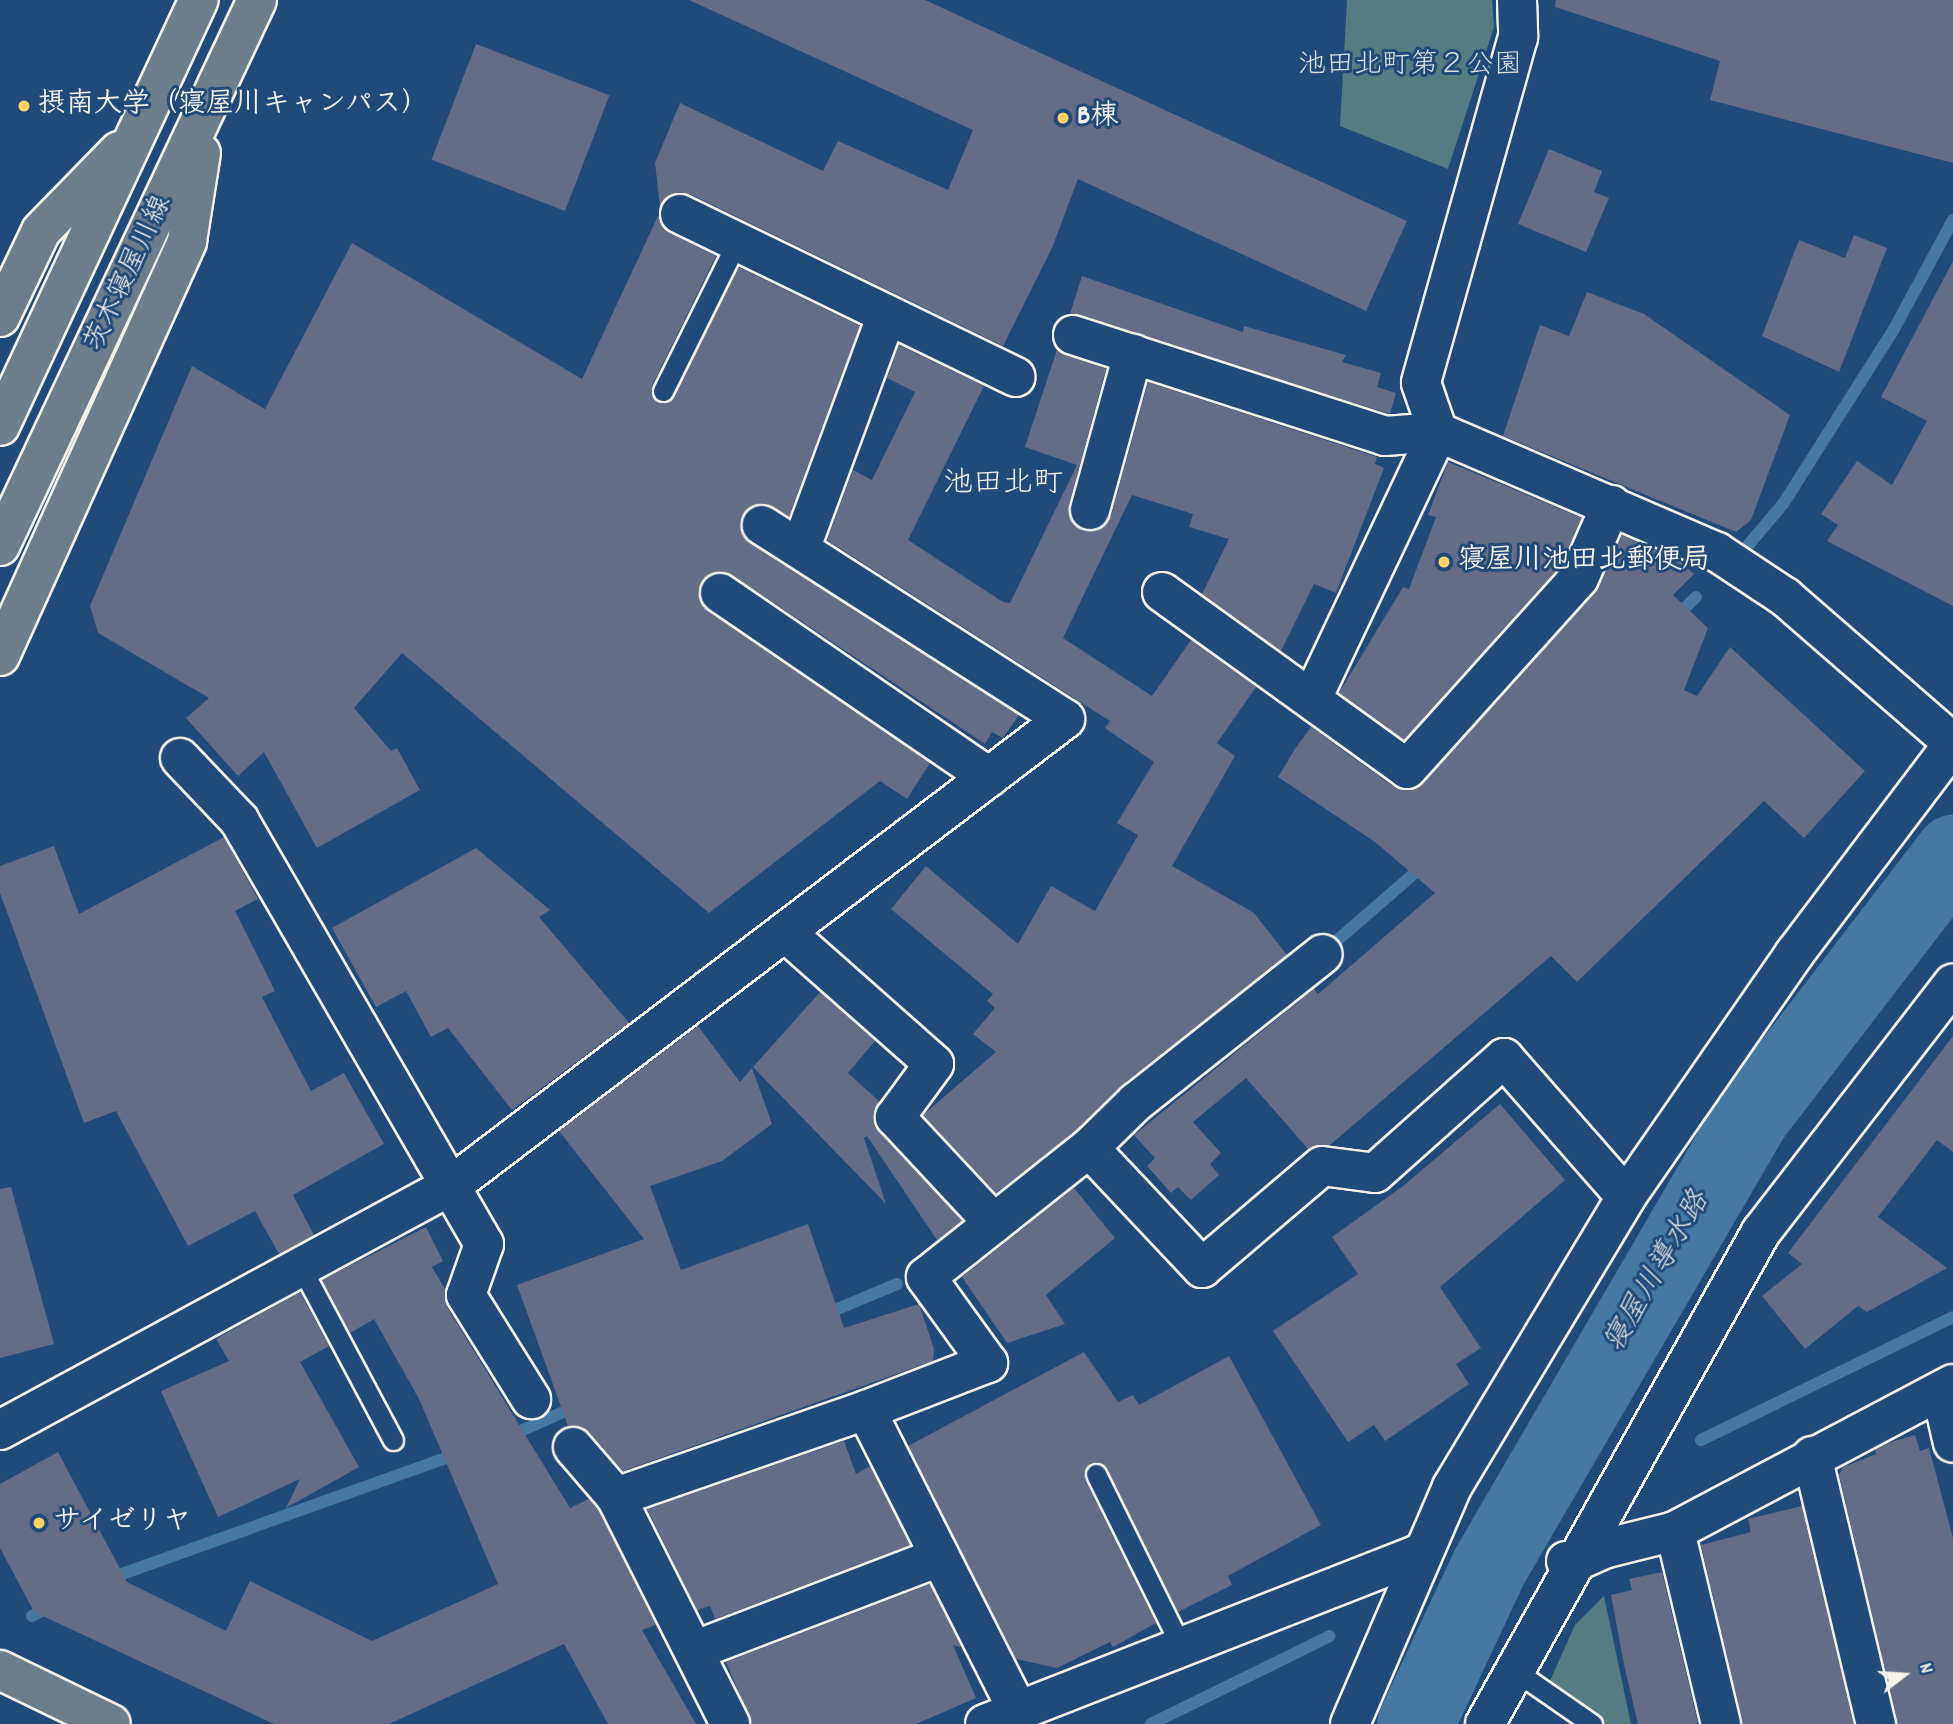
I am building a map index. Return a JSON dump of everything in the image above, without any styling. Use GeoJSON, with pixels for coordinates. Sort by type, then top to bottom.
{"type":"FeatureCollection","features":[{"type":"Feature","properties":{"kind":"main road","name":"茨木寝屋川線"},"geometry":{"type":"LineString","coordinates":[[0,426],[199,0]]}},
{"type":"Feature","properties":{"kind":"main road","name":"茨木寝屋川線"},"geometry":{"type":"LineString","coordinates":[[0,546],[208,110],[257,0]]}},
{"type":"Feature","properties":{"kind":"main road"},"geometry":{"type":"LineString","coordinates":[[0,656],[187,241],[208,110]]}},
{"type":"Feature","properties":{"kind":"main road"},"geometry":{"type":"LineString","coordinates":[[0,317],[41,231],[141,128]]}},
{"type":"Feature","properties":{"kind":"main road"},"geometry":{"type":"LineString","coordinates":[[0,1670],[111,1724]]}},
{"type":"Feature","properties":{"kind":"street"},"geometry":{"type":"LineString","coordinates":[[1312,699],[1438,432],[1421,383],[1518,37],[1517,0]]}},
{"type":"Feature","properties":{"kind":"street"},"geometry":{"type":"LineString","coordinates":[[680,214],[1016,377]]}},
{"type":"Feature","properties":{"kind":"street"},"geometry":{"type":"LineString","coordinates":[[800,547],[887,314]]}},
{"type":"Feature","properties":{"kind":"street"},"geometry":{"type":"LineString","coordinates":[[1073,335],[1385,436],[1438,432],[1717,552],[1762,580],[1953,744],[1796,953],[1626,1197],[1453,1507],[1421,1553],[1350,1724]]}},
{"type":"Feature","properties":{"kind":"street"},"geometry":{"type":"LineString","coordinates":[[1090,510],[1133,354]]}},
{"type":"Feature","properties":{"kind":"street"},"geometry":{"type":"LineString","coordinates":[[1162,592],[1408,769],[1578,578],[1611,505]]}},
{"type":"Feature","properties":{"kind":"street"},"geometry":{"type":"LineString","coordinates":[[0,1430],[452,1185],[1065,719],[800,547],[762,526]]}},
{"type":"Feature","properties":{"kind":"street"},"geometry":{"type":"LineString","coordinates":[[720,593],[989,777]]}},
{"type":"Feature","properties":{"kind":"street"},"geometry":{"type":"LineString","coordinates":[[180,758],[239,820],[452,1185],[484,1244],[466,1295],[531,1399]]}},
{"type":"Feature","properties":{"kind":"street"},"geometry":{"type":"LineString","coordinates":[[785,932],[934,1064],[895,1117],[994,1223]]}},
{"type":"Feature","properties":{"kind":"street"},"geometry":{"type":"LineString","coordinates":[[616,1497],[866,1410],[988,1363],[926,1277],[1089,1148],[1136,1102],[1323,954]]}},
{"type":"Feature","properties":{"kind":"street"},"geometry":{"type":"LineString","coordinates":[[1485,1724],[1514,1671],[1566,1561],[1760,1232],[1953,984]]}},
{"type":"Feature","properties":{"kind":"street"},"geometry":{"type":"LineString","coordinates":[[1089,1148],[1202,1268],[1322,1166],[1375,1173],[1504,1058],[1626,1197]]}},
{"type":"Feature","properties":{"kind":"street"},"geometry":{"type":"LineString","coordinates":[[1566,1561],[1675,1531],[1812,1456],[1947,1387],[1953,1443]]}},
{"type":"Feature","properties":{"kind":"street"},"geometry":{"type":"LineString","coordinates":[[866,1410],[940,1557],[1001,1717],[1421,1553]]}},
{"type":"Feature","properties":{"kind":"street"},"geometry":{"type":"LineString","coordinates":[[572,1447],[616,1497],[730,1724]]}},
{"type":"Feature","properties":{"kind":"street"},"geometry":{"type":"LineString","coordinates":[[1812,1456],[1876,1724]]}},
{"type":"Feature","properties":{"kind":"street"},"geometry":{"type":"LineString","coordinates":[[1675,1531],[1721,1724]]}},
{"type":"Feature","properties":{"kind":"street"},"geometry":{"type":"LineString","coordinates":[[695,1650],[940,1557]]}},
{"type":"Feature","properties":{"kind":"lane"},"geometry":{"type":"LineString","coordinates":[[663,390],[737,242]]}},
{"type":"Feature","properties":{"kind":"lane"},"geometry":{"type":"LineString","coordinates":[[301,1267],[393,1440]]}},
{"type":"Feature","properties":{"kind":"lane"},"geometry":{"type":"LineString","coordinates":[[1096,1474],[1181,1646]]}},
{"type":"Feature","properties":{"kind":"lane"},"geometry":{"type":"LineString","coordinates":[[1514,1671],[1592,1724]]}},
{"type":"Feature","properties":{"kind":"green space","name":"池田北町第２公園"},"geometry":{"type":"Polygon","coordinates":[[[1347,0],[1492,0],[1494,27],[1448,169],[1340,126],[1347,0]]]}},
{"type":"Feature","properties":{"kind":"green space"},"geometry":{"type":"Polygon","coordinates":[[[1604,1596],[1631,1724],[1605,1724],[1549,1683],[1575,1625],[1604,1596]]]}},
{"type":"Feature","properties":{"kind":"building"},"geometry":{"type":"Polygon","coordinates":[[[689,0],[925,0],[1407,221],[1366,311],[1078,179],[1052,248],[1003,346],[690,194],[668,196],[660,207],[655,163],[680,103],[823,171],[838,141],[948,190],[973,130],[689,0]]]}},
{"type":"Feature","properties":{"kind":"building"},"geometry":{"type":"Polygon","coordinates":[[[1556,0],[1953,0],[1953,163],[1710,100],[1720,61],[1555,7],[1556,0]]]}},
{"type":"Feature","properties":{"kind":"building"},"geometry":{"type":"Polygon","coordinates":[[[476,44],[610,95],[565,211],[432,160],[476,44]]]}},
{"type":"Feature","properties":{"kind":"building"},"geometry":{"type":"Polygon","coordinates":[[[1549,149],[1602,171],[1594,192],[1609,198],[1586,252],[1518,224],[1549,149]]]}},
{"type":"Feature","properties":{"kind":"building"},"geometry":{"type":"Polygon","coordinates":[[[658,216],[670,233],[716,256],[652,386],[657,402],[664,403],[674,396],[738,267],[860,326],[789,516],[764,503],[753,505],[740,523],[743,536],[1019,715],[1003,738],[992,732],[985,744],[732,575],[711,573],[698,591],[708,611],[930,763],[907,799],[880,781],[709,913],[402,653],[354,708],[391,751],[397,748],[420,790],[317,848],[264,752],[238,776],[186,718],[209,698],[98,633],[90,606],[192,366],[265,409],[352,243],[582,379],[658,216]]]}},
{"type":"Feature","properties":{"kind":"building"},"geometry":{"type":"Polygon","coordinates":[[[1854,235],[1887,248],[1839,372],[1762,336],[1799,240],[1845,258],[1854,235]]]}},
{"type":"Feature","properties":{"kind":"building"},"geometry":{"type":"Polygon","coordinates":[[[1953,261],[1953,606],[1827,541],[1838,525],[1821,514],[1857,461],[1892,485],[1927,421],[1881,397],[1953,261]]]}},
{"type":"Feature","properties":{"kind":"building"},"geometry":{"type":"Polygon","coordinates":[[[1082,276],[1243,332],[1244,326],[1346,355],[1342,362],[1381,373],[1377,387],[1396,393],[1390,414],[1070,314],[1082,276]]]}},
{"type":"Feature","properties":{"kind":"building"},"geometry":{"type":"Polygon","coordinates":[[[1587,292],[1644,314],[1790,415],[1751,520],[1736,532],[1503,436],[1540,325],[1569,336],[1587,292]]]}},
{"type":"Feature","properties":{"kind":"building"},"geometry":{"type":"Polygon","coordinates":[[[899,345],[984,386],[908,540],[1003,602],[1010,603],[1077,465],[1025,447],[1057,350],[1106,369],[1069,505],[1069,516],[1084,531],[1096,531],[1111,516],[1148,382],[1377,457],[1375,464],[1384,468],[1336,593],[1314,584],[1281,651],[1202,594],[1229,539],[1189,527],[1193,514],[1132,495],[1063,638],[1152,696],[1191,640],[1256,687],[1217,743],[1235,756],[1172,866],[1254,913],[1287,955],[1122,1085],[1075,1132],[996,1193],[923,1115],[996,1052],[973,1034],[995,1008],[987,1001],[993,994],[891,909],[926,866],[1018,944],[1051,886],[1095,911],[1138,835],[1117,823],[1154,762],[1105,728],[1110,721],[827,540],[853,470],[872,480],[915,392],[887,378],[899,345]]]}},
{"type":"Feature","properties":{"kind":"building"},"geometry":{"type":"Polygon","coordinates":[[[1448,462],[1582,518],[1560,566],[1404,740],[1339,693],[1403,587],[1409,589],[1436,517],[1428,515],[1448,462]]]}},
{"type":"Feature","properties":{"kind":"building"},"geometry":{"type":"Polygon","coordinates":[[[1622,535],[1679,560],[1694,574],[1673,595],[1708,628],[1684,690],[1697,696],[1730,647],[1865,771],[1804,838],[1764,801],[1577,982],[1551,956],[1330,1145],[1308,1149],[1246,1078],[1193,1122],[1221,1153],[1210,1164],[1219,1175],[1191,1200],[1178,1187],[1171,1193],[1147,1166],[1155,1158],[1134,1135],[1314,989],[1318,994],[1435,893],[1375,842],[1278,777],[1295,749],[1311,727],[1394,787],[1415,789],[1595,593],[1622,535]]]}},
{"type":"Feature","properties":{"kind":"building"},"geometry":{"type":"Polygon","coordinates":[[[224,837],[258,899],[235,911],[275,991],[262,997],[311,1091],[344,1073],[384,1144],[293,1195],[314,1235],[279,1254],[255,1211],[188,1246],[116,1111],[84,1123],[0,893],[0,866],[54,846],[79,914],[224,837]]]}},
{"type":"Feature","properties":{"kind":"building"},"geometry":{"type":"Polygon","coordinates":[[[476,848],[550,910],[539,917],[629,1023],[512,1110],[448,1028],[431,1037],[406,991],[376,1007],[332,928],[476,848]]]}},
{"type":"Feature","properties":{"kind":"building"},"geometry":{"type":"Polygon","coordinates":[[[820,992],[875,1041],[848,1073],[879,1101],[873,1114],[879,1131],[962,1221],[937,1240],[867,1136],[864,1138],[886,1204],[753,1067],[820,992]]]}},
{"type":"Feature","properties":{"kind":"building"},"geometry":{"type":"Polygon","coordinates":[[[698,1026],[740,1082],[752,1068],[772,1124],[722,1161],[650,1186],[681,1270],[808,1224],[844,1328],[919,1304],[934,1349],[933,1361],[623,1471],[589,1432],[568,1426],[517,1285],[644,1239],[559,1131],[698,1026]]]}},
{"type":"Feature","properties":{"kind":"building"},"geometry":{"type":"Polygon","coordinates":[[[1953,1036],[1953,1152],[1937,1140],[1878,1217],[1947,1268],[1867,1312],[1858,1306],[1805,1349],[1762,1296],[1802,1264],[1788,1253],[1953,1036]]]}},
{"type":"Feature","properties":{"kind":"building"},"geometry":{"type":"Polygon","coordinates":[[[1500,1104],[1565,1180],[1440,1287],[1481,1348],[1456,1364],[1469,1384],[1385,1441],[1374,1425],[1348,1442],[1273,1331],[1358,1274],[1332,1237],[1403,1186],[1500,1104]]]}},
{"type":"Feature","properties":{"kind":"building"},"geometry":{"type":"Polygon","coordinates":[[[11,1187],[54,1344],[0,1358],[0,1189],[11,1187]]]}},
{"type":"Feature","properties":{"kind":"building"},"geometry":{"type":"Polygon","coordinates":[[[1074,1188],[1115,1238],[1046,1295],[1065,1324],[1007,1343],[962,1277],[1074,1188]]]}},
{"type":"Feature","properties":{"kind":"building"},"geometry":{"type":"Polygon","coordinates":[[[426,1227],[443,1261],[432,1267],[445,1289],[447,1307],[570,1508],[589,1499],[598,1509],[656,1625],[642,1630],[696,1724],[608,1724],[564,1644],[389,1724],[274,1724],[34,1612],[0,1548],[0,1484],[58,1452],[127,1582],[226,1631],[250,1581],[372,1641],[498,1584],[419,1399],[374,1319],[350,1333],[322,1280],[426,1227]]]}},
{"type":"Feature","properties":{"kind":"building"},"geometry":{"type":"Polygon","coordinates":[[[300,1292],[329,1346],[300,1362],[359,1467],[286,1508],[300,1479],[218,1517],[161,1391],[229,1361],[216,1339],[300,1292]]]}},
{"type":"Feature","properties":{"kind":"building"},"geometry":{"type":"Polygon","coordinates":[[[1084,1352],[1118,1402],[1133,1395],[1139,1405],[1229,1356],[1321,1525],[1228,1576],[1232,1585],[1178,1612],[1107,1469],[1097,1462],[1090,1463],[1085,1479],[1156,1623],[1113,1647],[1110,1642],[1057,1668],[1016,1659],[908,1446],[1084,1352]]]}},
{"type":"Feature","properties":{"kind":"building"},"geometry":{"type":"Polygon","coordinates":[[[1915,1435],[1920,1451],[1929,1448],[1953,1538],[1953,1724],[1897,1724],[1839,1475],[1843,1467],[1876,1454],[1875,1450],[1915,1435]]]}},
{"type":"Feature","properties":{"kind":"building"},"geometry":{"type":"Polygon","coordinates":[[[844,1441],[856,1474],[870,1466],[910,1545],[715,1619],[710,1606],[697,1610],[647,1509],[844,1441]]]}},
{"type":"Feature","properties":{"kind":"building"},"geometry":{"type":"Polygon","coordinates":[[[1802,1506],[1854,1724],[1742,1724],[1701,1545],[1751,1532],[1748,1519],[1802,1506]]]}},
{"type":"Feature","properties":{"kind":"building"},"geometry":{"type":"Polygon","coordinates":[[[1662,1572],[1698,1723],[1694,1724],[1638,1724],[1624,1665],[1611,1595],[1632,1590],[1629,1579],[1662,1572]]]}},
{"type":"Feature","properties":{"kind":"building"},"geometry":{"type":"Polygon","coordinates":[[[930,1584],[961,1647],[953,1645],[976,1698],[916,1724],[752,1724],[726,1662],[930,1584]]]}},
{"type":"Feature","properties":{"kind":"waterway"},"geometry":{"type":"LineString","coordinates":[[1744,550],[1783,504],[1894,329],[1953,220]]}},
{"type":"Feature","properties":{"kind":"waterway"},"geometry":{"type":"LineString","coordinates":[[1674,619],[1696,597]]}},
{"type":"Feature","properties":{"kind":"waterway","name":"寝屋川導水路"},"geometry":{"type":"LineString","coordinates":[[1415,1724],[1489,1566],[1751,1116],[1953,853]]}},
{"type":"Feature","properties":{"kind":"waterway"},"geometry":{"type":"LineString","coordinates":[[1333,944],[1424,865]]}},
{"type":"Feature","properties":{"kind":"waterway"},"geometry":{"type":"LineString","coordinates":[[823,1315],[897,1284]]}},
{"type":"Feature","properties":{"kind":"waterway"},"geometry":{"type":"LineString","coordinates":[[1701,1440],[1953,1317]]}},
{"type":"Feature","properties":{"kind":"waterway"},"geometry":{"type":"LineString","coordinates":[[507,1437],[577,1406]]}},
{"type":"Feature","properties":{"kind":"waterway"},"geometry":{"type":"LineString","coordinates":[[108,1579],[460,1453]]}},
{"type":"Feature","properties":{"kind":"waterway"},"geometry":{"type":"LineString","coordinates":[[32,1616],[51,1606]]}},
{"type":"Feature","properties":{"kind":"waterway"},"geometry":{"type":"LineString","coordinates":[[1151,1724],[1330,1636]]}},
{"type":"Feature","properties":{"kind":"place","name":"摂南大学（寝屋川キャンパス）"},"geometry":{"type":"Point","coordinates":[24,106]}},
{"type":"Feature","properties":{"kind":"place","name":"B棟"},"geometry":{"type":"Point","coordinates":[1063,118]}},
{"type":"Feature","properties":{"kind":"place","name":"寝屋川池田北郵便局"},"geometry":{"type":"Point","coordinates":[1444,562]}},
{"type":"Feature","properties":{"kind":"place","name":"サイゼリヤ"},"geometry":{"type":"Point","coordinates":[39,1523]}},
{"type":"Feature","properties":{"kind":"district","name":"池田北町"},"geometry":{"type":"Point","coordinates":[1003,486]}}]}
